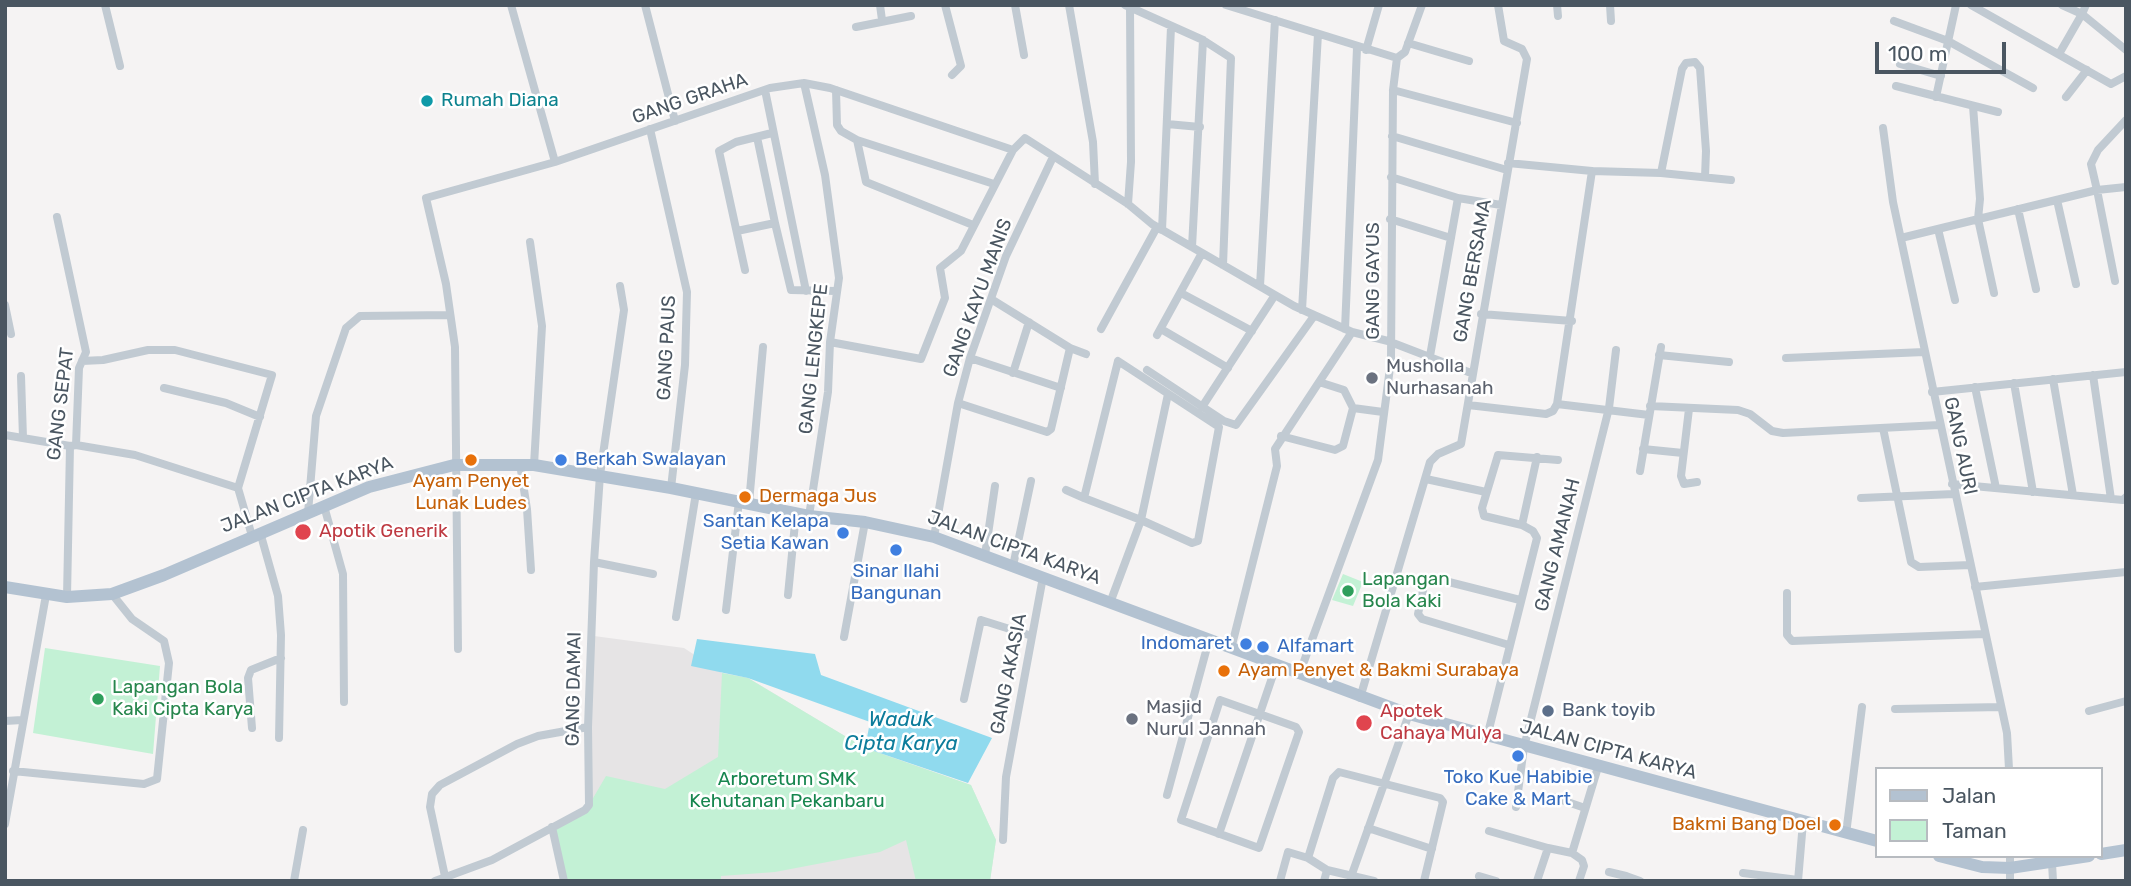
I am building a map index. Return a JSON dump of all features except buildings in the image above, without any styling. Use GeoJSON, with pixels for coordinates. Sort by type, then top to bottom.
{"type":"FeatureCollection","features":[{"type":"Feature","properties":{"kind":"main road","name":"JALAN CIPTA KARYA"},"geometry":{"type":"LineString","coordinates":[[5,587],[67,597],[112,594],[164,575],[369,487],[454,465],[534,465],[671,488],[809,516],[865,522],[934,537],[1360,698],[1409,714],[1876,841]]}},
{"type":"Feature","properties":{"kind":"main road"},"geometry":{"type":"LineString","coordinates":[[2103,854],[2126,850]]}},
{"type":"Feature","properties":{"kind":"main road"},"geometry":{"type":"LineString","coordinates":[[1947,858],[1982,867],[2010,869],[2079,858]]}},
{"type":"Feature","properties":{"kind":"street"},"geometry":{"type":"LineString","coordinates":[[105,5],[120,66]]}},
{"type":"Feature","properties":{"kind":"street"},"geometry":{"type":"LineString","coordinates":[[511,5],[555,162]]}},
{"type":"Feature","properties":{"kind":"street"},"geometry":{"type":"LineString","coordinates":[[645,5],[675,121]]}},
{"type":"Feature","properties":{"kind":"street"},"geometry":{"type":"LineString","coordinates":[[880,5],[882,20]]}},
{"type":"Feature","properties":{"kind":"street"},"geometry":{"type":"LineString","coordinates":[[946,5],[961,66],[952,75]]}},
{"type":"Feature","properties":{"kind":"street"},"geometry":{"type":"LineString","coordinates":[[1015,5],[1024,55]]}},
{"type":"Feature","properties":{"kind":"street"},"geometry":{"type":"LineString","coordinates":[[1069,5],[1093,142],[1095,184]]}},
{"type":"Feature","properties":{"kind":"street"},"geometry":{"type":"LineString","coordinates":[[1226,5],[1397,58]]}},
{"type":"Feature","properties":{"kind":"street","name":"GANG GAYUS"},"geometry":{"type":"LineString","coordinates":[[1299,674],[1378,460],[1391,360],[1388,341],[1393,90],[1397,58],[1408,43],[1422,5]]}},
{"type":"Feature","properties":{"kind":"street","name":"GANG BERSAMA"},"geometry":{"type":"LineString","coordinates":[[1360,698],[1430,462],[1438,454],[1461,444],[1527,54],[1504,41],[1498,5]]}},
{"type":"Feature","properties":{"kind":"street"},"geometry":{"type":"LineString","coordinates":[[1557,5],[1558,16]]}},
{"type":"Feature","properties":{"kind":"street"},"geometry":{"type":"LineString","coordinates":[[1610,5],[1611,21]]}},
{"type":"Feature","properties":{"kind":"street"},"geometry":{"type":"LineString","coordinates":[[1936,97],[1956,5]]}},
{"type":"Feature","properties":{"kind":"street"},"geometry":{"type":"LineString","coordinates":[[1971,5],[2111,84],[2126,76]]}},
{"type":"Feature","properties":{"kind":"street"},"geometry":{"type":"LineString","coordinates":[[2062,5],[2084,10],[2126,50]]}},
{"type":"Feature","properties":{"kind":"street"},"geometry":{"type":"LineString","coordinates":[[1231,649],[1277,466],[1275,449],[1349,331],[1362,49],[1377,6]]}},
{"type":"Feature","properties":{"kind":"street"},"geometry":{"type":"LineString","coordinates":[[1128,204],[1131,162],[1128,7],[1229,54],[1232,63],[1223,265]]}},
{"type":"Feature","properties":{"kind":"street"},"geometry":{"type":"LineString","coordinates":[[2059,54],[2084,10]]}},
{"type":"Feature","properties":{"kind":"street"},"geometry":{"type":"LineString","coordinates":[[856,27],[911,16]]}},
{"type":"Feature","properties":{"kind":"street"},"geometry":{"type":"LineString","coordinates":[[1260,286],[1275,20]]}},
{"type":"Feature","properties":{"kind":"street"},"geometry":{"type":"LineString","coordinates":[[1895,21],[1948,41],[2033,88]]}},
{"type":"Feature","properties":{"kind":"street"},"geometry":{"type":"LineString","coordinates":[[1101,329],[1159,228],[1171,27]]}},
{"type":"Feature","properties":{"kind":"street"},"geometry":{"type":"LineString","coordinates":[[1303,310],[1318,34]]}},
{"type":"Feature","properties":{"kind":"street"},"geometry":{"type":"LineString","coordinates":[[1192,247],[1203,40]]}},
{"type":"Feature","properties":{"kind":"street"},"geometry":{"type":"LineString","coordinates":[[1408,43],[1469,61]]}},
{"type":"Feature","properties":{"kind":"street"},"geometry":{"type":"LineString","coordinates":[[1661,173],[1682,69],[1686,63],[1695,62],[1700,68],[1706,150],[1705,177]]}},
{"type":"Feature","properties":{"kind":"street"},"geometry":{"type":"LineString","coordinates":[[1900,64],[1941,76]]}},
{"type":"Feature","properties":{"kind":"street"},"geometry":{"type":"LineString","coordinates":[[2066,97],[2087,69]]}},
{"type":"Feature","properties":{"kind":"street","name":"GANG GRAHA"},"geometry":{"type":"LineString","coordinates":[[450,315],[426,198],[555,162],[765,90],[804,83],[836,90],[1013,150]]}},
{"type":"Feature","properties":{"kind":"street","name":"GANG LENGKEPE"},"geometry":{"type":"LineString","coordinates":[[804,83],[825,176],[839,278],[830,342],[828,392],[809,516]]}},
{"type":"Feature","properties":{"kind":"street"},"geometry":{"type":"LineString","coordinates":[[1896,86],[1998,112]]}},
{"type":"Feature","properties":{"kind":"street"},"geometry":{"type":"LineString","coordinates":[[765,90],[806,291]]}},
{"type":"Feature","properties":{"kind":"street"},"geometry":{"type":"LineString","coordinates":[[836,90],[837,125],[841,131],[857,140],[994,184]]}},
{"type":"Feature","properties":{"kind":"street"},"geometry":{"type":"LineString","coordinates":[[1393,90],[1517,123]]}},
{"type":"Feature","properties":{"kind":"street"},"geometry":{"type":"LineString","coordinates":[[1973,106],[1980,199],[1978,219],[1994,293]]}},
{"type":"Feature","properties":{"kind":"street"},"geometry":{"type":"LineString","coordinates":[[2115,281],[2091,164],[2126,120]]}},
{"type":"Feature","properties":{"kind":"street"},"geometry":{"type":"LineString","coordinates":[[1167,124],[1200,127]]}},
{"type":"Feature","properties":{"kind":"street","name":"GANG AURI"},"geometry":{"type":"LineString","coordinates":[[1884,128],[1886,165],[1939,425],[2007,733],[2009,767]]}},
{"type":"Feature","properties":{"kind":"street","name":"GANG PAUS"},"geometry":{"type":"LineString","coordinates":[[650,129],[687,292],[685,365],[671,488]]}},
{"type":"Feature","properties":{"kind":"street"},"geometry":{"type":"LineString","coordinates":[[745,270],[719,150],[772,134]]}},
{"type":"Feature","properties":{"kind":"street"},"geometry":{"type":"LineString","coordinates":[[1392,136],[1508,167],[1661,173],[1731,180]]}},
{"type":"Feature","properties":{"kind":"street"},"geometry":{"type":"LineString","coordinates":[[757,137],[791,290],[836,291]]}},
{"type":"Feature","properties":{"kind":"street"},"geometry":{"type":"LineString","coordinates":[[830,342],[921,359],[945,298],[940,268],[961,251],[1013,150],[1025,138],[1128,204],[1159,228],[1314,316],[1349,331],[1388,341],[1471,373]]}},
{"type":"Feature","properties":{"kind":"street"},"geometry":{"type":"LineString","coordinates":[[857,140],[866,182],[973,225]]}},
{"type":"Feature","properties":{"kind":"street","name":"GANG KAYU MANIS"},"geometry":{"type":"LineString","coordinates":[[934,537],[958,403],[970,358],[1006,256],[1053,157]]}},
{"type":"Feature","properties":{"kind":"street"},"geometry":{"type":"LineString","coordinates":[[1468,405],[1546,414],[1553,411],[1557,404],[1572,321],[1592,171]]}},
{"type":"Feature","properties":{"kind":"street"},"geometry":{"type":"LineString","coordinates":[[1391,177],[1458,198],[1501,205]]}},
{"type":"Feature","properties":{"kind":"street"},"geometry":{"type":"LineString","coordinates":[[1901,238],[2097,190],[2126,187]]}},
{"type":"Feature","properties":{"kind":"street"},"geometry":{"type":"LineString","coordinates":[[1430,356],[1458,198]]}},
{"type":"Feature","properties":{"kind":"street"},"geometry":{"type":"LineString","coordinates":[[2057,200],[2076,284]]}},
{"type":"Feature","properties":{"kind":"street"},"geometry":{"type":"LineString","coordinates":[[2018,209],[2036,289]]}},
{"type":"Feature","properties":{"kind":"street","name":"GANG SEPAT"},"geometry":{"type":"LineString","coordinates":[[57,217],[86,352],[82,360],[73,446],[67,597]]}},
{"type":"Feature","properties":{"kind":"street"},"geometry":{"type":"LineString","coordinates":[[1390,219],[1451,238]]}},
{"type":"Feature","properties":{"kind":"street"},"geometry":{"type":"LineString","coordinates":[[737,231],[775,223]]}},
{"type":"Feature","properties":{"kind":"street"},"geometry":{"type":"LineString","coordinates":[[1938,229],[1955,300]]}},
{"type":"Feature","properties":{"kind":"street"},"geometry":{"type":"LineString","coordinates":[[530,242],[542,326],[534,465]]}},
{"type":"Feature","properties":{"kind":"street"},"geometry":{"type":"LineString","coordinates":[[1202,253],[1159,332],[1227,368]]}},
{"type":"Feature","properties":{"kind":"street","name":"GANG DAMAI"},"geometry":{"type":"LineString","coordinates":[[552,827],[589,805],[588,727],[594,562],[600,475],[624,310],[620,286]]}},
{"type":"Feature","properties":{"kind":"street"},"geometry":{"type":"LineString","coordinates":[[1181,293],[1252,331]]}},
{"type":"Feature","properties":{"kind":"street"},"geometry":{"type":"LineString","coordinates":[[1202,407],[1275,295]]}},
{"type":"Feature","properties":{"kind":"street"},"geometry":{"type":"LineString","coordinates":[[991,299],[1070,348],[1086,354]]}},
{"type":"Feature","properties":{"kind":"street"},"geometry":{"type":"LineString","coordinates":[[5,305],[10,334]]}},
{"type":"Feature","properties":{"kind":"street"},"geometry":{"type":"LineString","coordinates":[[1481,314],[1572,321]]}},
{"type":"Feature","properties":{"kind":"street"},"geometry":{"type":"LineString","coordinates":[[309,513],[316,416],[346,328],[360,316],[450,315],[455,347],[454,465],[458,649]]}},
{"type":"Feature","properties":{"kind":"street"},"geometry":{"type":"LineString","coordinates":[[1147,370],[1233,425],[1240,421],[1314,316]]}},
{"type":"Feature","properties":{"kind":"street"},"geometry":{"type":"LineString","coordinates":[[1013,373],[1029,322]]}},
{"type":"Feature","properties":{"kind":"street"},"geometry":{"type":"LineString","coordinates":[[726,610],[744,502],[762,347]]}},
{"type":"Feature","properties":{"kind":"street"},"geometry":{"type":"LineString","coordinates":[[958,403],[1046,432],[1051,429],[1070,348]]}},
{"type":"Feature","properties":{"kind":"street"},"geometry":{"type":"LineString","coordinates":[[82,360],[103,360],[148,350],[175,350],[256,370],[274,378],[238,488],[278,596],[281,658],[279,738]]}},
{"type":"Feature","properties":{"kind":"street","name":"GANG AMANAH"},"geometry":{"type":"LineString","coordinates":[[1516,807],[1524,747],[1609,408],[1616,350]]}},
{"type":"Feature","properties":{"kind":"street"},"geometry":{"type":"LineString","coordinates":[[1640,471],[1660,351],[1729,362]]}},
{"type":"Feature","properties":{"kind":"street"},"geometry":{"type":"LineString","coordinates":[[1786,358],[1924,352]]}},
{"type":"Feature","properties":{"kind":"street"},"geometry":{"type":"LineString","coordinates":[[970,358],[1061,388]]}},
{"type":"Feature","properties":{"kind":"street"},"geometry":{"type":"LineString","coordinates":[[1066,490],[1084,498],[1140,520],[1192,543],[1201,536],[1219,427],[1122,363],[1116,363],[1084,498]]}},
{"type":"Feature","properties":{"kind":"street"},"geometry":{"type":"LineString","coordinates":[[1932,392],[2126,372]]}},
{"type":"Feature","properties":{"kind":"street"},"geometry":{"type":"LineString","coordinates":[[2093,375],[2111,499]]}},
{"type":"Feature","properties":{"kind":"street"},"geometry":{"type":"LineString","coordinates":[[21,376],[23,438]]}},
{"type":"Feature","properties":{"kind":"street"},"geometry":{"type":"LineString","coordinates":[[2053,379],[2073,495]]}},
{"type":"Feature","properties":{"kind":"street"},"geometry":{"type":"LineString","coordinates":[[1281,436],[1340,449],[1353,408],[1343,390],[1318,382]]}},
{"type":"Feature","properties":{"kind":"street"},"geometry":{"type":"LineString","coordinates":[[2014,383],[2033,492]]}},
{"type":"Feature","properties":{"kind":"street"},"geometry":{"type":"LineString","coordinates":[[1975,387],[1996,488]]}},
{"type":"Feature","properties":{"kind":"street"},"geometry":{"type":"LineString","coordinates":[[164,388],[226,403],[260,417]]}},
{"type":"Feature","properties":{"kind":"street"},"geometry":{"type":"LineString","coordinates":[[1111,603],[1140,520],[1168,394]]}},
{"type":"Feature","properties":{"kind":"street"},"geometry":{"type":"LineString","coordinates":[[1557,404],[1649,411],[1738,410],[1750,414],[1772,431],[1783,433],[1939,425]]}},
{"type":"Feature","properties":{"kind":"street"},"geometry":{"type":"LineString","coordinates":[[1353,408],[1383,412]]}},
{"type":"Feature","properties":{"kind":"street"},"geometry":{"type":"LineString","coordinates":[[1689,409],[1681,482],[1697,482]]}},
{"type":"Feature","properties":{"kind":"street"},"geometry":{"type":"LineString","coordinates":[[1883,428],[1911,562],[1919,567],[1970,565]]}},
{"type":"Feature","properties":{"kind":"street"},"geometry":{"type":"LineString","coordinates":[[5,435],[135,455],[238,488]]}},
{"type":"Feature","properties":{"kind":"street"},"geometry":{"type":"LineString","coordinates":[[1643,449],[1683,453]]}},
{"type":"Feature","properties":{"kind":"street"},"geometry":{"type":"LineString","coordinates":[[1487,737],[1537,538],[1534,531],[1522,525],[1484,516],[1482,508],[1486,492],[1498,455],[1558,460]]}},
{"type":"Feature","properties":{"kind":"street"},"geometry":{"type":"LineString","coordinates":[[1522,525],[1537,457]]}},
{"type":"Feature","properties":{"kind":"street"},"geometry":{"type":"LineString","coordinates":[[520,464],[527,509],[531,570]]}},
{"type":"Feature","properties":{"kind":"street"},"geometry":{"type":"LineString","coordinates":[[1426,479],[1486,492]]}},
{"type":"Feature","properties":{"kind":"street"},"geometry":{"type":"LineString","coordinates":[[1013,566],[1031,481]]}},
{"type":"Feature","properties":{"kind":"street"},"geometry":{"type":"LineString","coordinates":[[1952,484],[2111,499],[2126,497]]}},
{"type":"Feature","properties":{"kind":"street"},"geometry":{"type":"LineString","coordinates":[[985,555],[995,486]]}},
{"type":"Feature","properties":{"kind":"street"},"geometry":{"type":"LineString","coordinates":[[676,617],[696,493]]}},
{"type":"Feature","properties":{"kind":"street"},"geometry":{"type":"LineString","coordinates":[[1861,498],[1954,494]]}},
{"type":"Feature","properties":{"kind":"street"},"geometry":{"type":"LineString","coordinates":[[324,506],[343,573],[344,702]]}},
{"type":"Feature","properties":{"kind":"street"},"geometry":{"type":"LineString","coordinates":[[788,595],[796,513]]}},
{"type":"Feature","properties":{"kind":"street"},"geometry":{"type":"LineString","coordinates":[[844,637],[865,522]]}},
{"type":"Feature","properties":{"kind":"street"},"geometry":{"type":"LineString","coordinates":[[594,562],[653,574]]}},
{"type":"Feature","properties":{"kind":"street"},"geometry":{"type":"LineString","coordinates":[[1975,586],[2126,572]]}},
{"type":"Feature","properties":{"kind":"street","name":"GANG AKASIA"},"geometry":{"type":"LineString","coordinates":[[1003,840],[1006,777],[1043,578]]}},
{"type":"Feature","properties":{"kind":"street"},"geometry":{"type":"LineString","coordinates":[[1509,645],[1422,619],[1418,614],[1424,586],[1426,580],[1433,578],[1520,600]]}},
{"type":"Feature","properties":{"kind":"street"},"geometry":{"type":"LineString","coordinates":[[1787,593],[1787,635],[1793,641],[1985,634]]}},
{"type":"Feature","properties":{"kind":"street"},"geometry":{"type":"LineString","coordinates":[[13,771],[144,784],[158,779],[169,663],[164,641],[132,620],[112,594]]}},
{"type":"Feature","properties":{"kind":"street"},"geometry":{"type":"LineString","coordinates":[[5,824],[46,595]]}},
{"type":"Feature","properties":{"kind":"street"},"geometry":{"type":"LineString","coordinates":[[964,699],[981,620],[1032,636]]}},
{"type":"Feature","properties":{"kind":"street"},"geometry":{"type":"LineString","coordinates":[[1167,795],[1209,640]]}},
{"type":"Feature","properties":{"kind":"street"},"geometry":{"type":"LineString","coordinates":[[251,728],[248,678],[251,670],[281,658]]}},
{"type":"Feature","properties":{"kind":"street"},"geometry":{"type":"LineString","coordinates":[[1219,834],[1276,666]]}},
{"type":"Feature","properties":{"kind":"street"},"geometry":{"type":"LineString","coordinates":[[1224,700],[1259,715],[1296,727],[1299,732],[1259,848],[1181,820],[1218,702],[1224,700]]}},
{"type":"Feature","properties":{"kind":"street"},"geometry":{"type":"LineString","coordinates":[[2090,711],[2126,701]]}},
{"type":"Feature","properties":{"kind":"street"},"geometry":{"type":"LineString","coordinates":[[1846,834],[1862,706]]}},
{"type":"Feature","properties":{"kind":"street"},"geometry":{"type":"LineString","coordinates":[[1895,709],[2001,707]]}},
{"type":"Feature","properties":{"kind":"street"},"geometry":{"type":"LineString","coordinates":[[1352,874],[1409,714]]}},
{"type":"Feature","properties":{"kind":"street"},"geometry":{"type":"LineString","coordinates":[[5,721],[22,720]]}},
{"type":"Feature","properties":{"kind":"street"},"geometry":{"type":"LineString","coordinates":[[446,880],[430,807],[432,794],[440,785],[517,744],[538,736],[588,727]]}},
{"type":"Feature","properties":{"kind":"street"},"geometry":{"type":"LineString","coordinates":[[1572,853],[1598,767]]}},
{"type":"Feature","properties":{"kind":"street"},"geometry":{"type":"LineString","coordinates":[[1308,858],[1333,778],[1339,772],[1347,772],[1383,786],[1440,798],[1443,802],[1424,881]]}},
{"type":"Feature","properties":{"kind":"street"},"geometry":{"type":"LineString","coordinates":[[1553,797],[1585,808]]}},
{"type":"Feature","properties":{"kind":"street"},"geometry":{"type":"LineString","coordinates":[[1743,873],[1798,880],[1803,822]]}},
{"type":"Feature","properties":{"kind":"street"},"geometry":{"type":"LineString","coordinates":[[435,881],[446,880],[492,860],[552,827],[564,881]]}},
{"type":"Feature","properties":{"kind":"street"},"geometry":{"type":"LineString","coordinates":[[1368,828],[1432,849]]}},
{"type":"Feature","properties":{"kind":"street"},"geometry":{"type":"LineString","coordinates":[[294,881],[303,830]]}},
{"type":"Feature","properties":{"kind":"street"},"geometry":{"type":"LineString","coordinates":[[1489,831],[1572,853],[1584,866],[1579,881]]}},
{"type":"Feature","properties":{"kind":"street"},"geometry":{"type":"LineString","coordinates":[[1538,881],[1548,848]]}},
{"type":"Feature","properties":{"kind":"street"},"geometry":{"type":"LineString","coordinates":[[1279,881],[1288,852],[1308,858],[1327,870],[1374,881]]}},
{"type":"Feature","properties":{"kind":"street"},"geometry":{"type":"LineString","coordinates":[[2052,863],[2053,881]]}},
{"type":"Feature","properties":{"kind":"street"},"geometry":{"type":"LineString","coordinates":[[1324,881],[1327,870]]}},
{"type":"Feature","properties":{"kind":"street"},"geometry":{"type":"LineString","coordinates":[[1609,872],[1640,881]]}},
{"type":"Feature","properties":{"kind":"street"},"geometry":{"type":"LineString","coordinates":[[1479,876],[1496,881]]}},
{"type":"Feature","properties":{"kind":"shaded area","name":"Arboretum SMK Kehutanan Pekanbaru"},"geometry":{"type":"Polygon","coordinates":[[[594,636],[684,648],[722,673],[748,678],[865,748],[971,785],[996,840],[990,881],[564,881],[589,812],[594,636]]]}},
{"type":"Feature","properties":{"kind":"green space","name":"Lapangan Bola Kaki"},"geometry":{"type":"Polygon","coordinates":[[[1343,574],[1363,582],[1353,606],[1332,600],[1343,574]]]}},
{"type":"Feature","properties":{"kind":"green space","name":"Lapangan Bola Kaki Cipta Karya"},"geometry":{"type":"Polygon","coordinates":[[[45,648],[160,666],[153,754],[33,733],[45,648]]]}},
{"type":"Feature","properties":{"kind":"green space","name":"Arboretum SMK Kehutanan Pekanbaru"},"geometry":{"type":"Polygon","coordinates":[[[722,673],[748,678],[865,748],[971,785],[996,840],[990,881],[916,881],[906,840],[880,852],[775,872],[721,876],[721,881],[564,881],[552,827],[589,805],[606,776],[665,789],[718,757],[722,673]]]}},
{"type":"Feature","properties":{"kind":"water","name":"Waduk Cipta Karya"},"geometry":{"type":"Polygon","coordinates":[[[697,639],[815,654],[821,675],[992,738],[968,783],[865,748],[870,722],[748,678],[691,666],[697,639]]]}},
{"type":"Feature","properties":{"kind":"place","name":"Rumah Diana"},"geometry":{"type":"Point","coordinates":[427,101]}},
{"type":"Feature","properties":{"kind":"place","name":"Musholla Nurhasanah"},"geometry":{"type":"Point","coordinates":[1372,378]}},
{"type":"Feature","properties":{"kind":"place","name":"Ayam Penyet Lunak Ludes"},"geometry":{"type":"Point","coordinates":[471,460]}},
{"type":"Feature","properties":{"kind":"place","name":"Berkah Swalayan"},"geometry":{"type":"Point","coordinates":[561,460]}},
{"type":"Feature","properties":{"kind":"place","name":"Dermaga Jus"},"geometry":{"type":"Point","coordinates":[745,497]}},
{"type":"Feature","properties":{"kind":"place","name":"Apotik Generik"},"geometry":{"type":"Point","coordinates":[303,532]}},
{"type":"Feature","properties":{"kind":"place","name":"Santan Kelapa Setia Kawan"},"geometry":{"type":"Point","coordinates":[843,533]}},
{"type":"Feature","properties":{"kind":"place","name":"Sinar Ilahi Bangunan"},"geometry":{"type":"Point","coordinates":[896,550]}},
{"type":"Feature","properties":{"kind":"place","name":"Lapangan Bola Kaki"},"geometry":{"type":"Point","coordinates":[1348,591]}},
{"type":"Feature","properties":{"kind":"place","name":"Indomaret"},"geometry":{"type":"Point","coordinates":[1246,644]}},
{"type":"Feature","properties":{"kind":"place","name":"Alfamart"},"geometry":{"type":"Point","coordinates":[1263,647]}},
{"type":"Feature","properties":{"kind":"place","name":"Ayam Penyet & Bakmi Surabaya"},"geometry":{"type":"Point","coordinates":[1224,671]}},
{"type":"Feature","properties":{"kind":"place","name":"Lapangan Bola Kaki Cipta Karya"},"geometry":{"type":"Point","coordinates":[98,699]}},
{"type":"Feature","properties":{"kind":"place","name":"Bank toyib"},"geometry":{"type":"Point","coordinates":[1548,711]}},
{"type":"Feature","properties":{"kind":"place","name":"Masjid Nurul Jannah"},"geometry":{"type":"Point","coordinates":[1132,719]}},
{"type":"Feature","properties":{"kind":"place","name":"Apotek Cahaya Mulya"},"geometry":{"type":"Point","coordinates":[1364,723]}},
{"type":"Feature","properties":{"kind":"place","name":"Toko Kue Habibie Cake & Mart"},"geometry":{"type":"Point","coordinates":[1518,756]}},
{"type":"Feature","properties":{"kind":"place","name":"Bakmi Bang Doel"},"geometry":{"type":"Point","coordinates":[1835,825]}}]}
